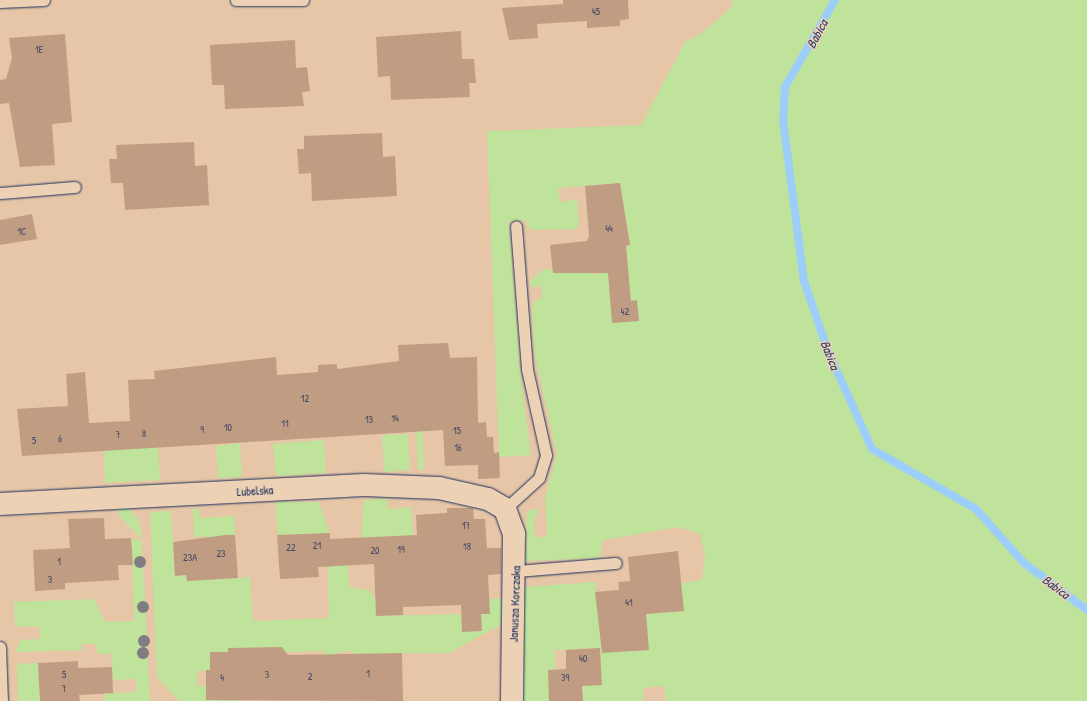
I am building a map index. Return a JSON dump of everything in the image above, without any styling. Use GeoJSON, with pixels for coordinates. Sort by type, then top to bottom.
{"type":"FeatureCollection","features":[{"type":"Feature","properties":{"kind":"street","name":"Lubelska"},"geometry":{"type":"LineString","coordinates":[[0,504],[409,485],[461,491],[505,509]]}},
{"type":"Feature","properties":{"kind":"street","name":"Janusza Korczaka"},"geometry":{"type":"LineString","coordinates":[[505,509],[514,534],[516,571],[512,701]]}},
{"type":"Feature","properties":{"kind":"lane"},"geometry":{"type":"LineString","coordinates":[[0,2],[44,0]]}},
{"type":"Feature","properties":{"kind":"lane"},"geometry":{"type":"LineString","coordinates":[[236,0],[303,0]]}},
{"type":"Feature","properties":{"kind":"lane"},"geometry":{"type":"LineString","coordinates":[[0,193],[75,187]]}},
{"type":"Feature","properties":{"kind":"lane"},"geometry":{"type":"LineString","coordinates":[[505,509],[539,478],[546,455],[527,369],[516,226]]}},
{"type":"Feature","properties":{"kind":"lane"},"geometry":{"type":"LineString","coordinates":[[516,571],[616,562]]}},
{"type":"Feature","properties":{"kind":"lane"},"geometry":{"type":"LineString","coordinates":[[0,647],[2,701]]}},
{"type":"Feature","properties":{"kind":"green space"},"geometry":{"type":"Polygon","coordinates":[[[732,0],[1087,0],[1087,701],[666,701],[664,686],[643,688],[644,701],[583,701],[582,686],[602,685],[600,648],[555,650],[556,669],[548,670],[549,701],[522,701],[524,587],[596,582],[598,619],[684,611],[681,583],[702,580],[705,555],[700,534],[679,527],[603,540],[600,558],[526,561],[527,511],[537,508],[538,516],[534,517],[535,537],[547,537],[545,497],[557,454],[534,351],[532,309],[535,300],[542,298],[542,287],[531,287],[530,281],[543,270],[552,269],[553,273],[591,270],[592,274],[628,271],[626,245],[630,245],[620,183],[558,188],[560,202],[577,199],[579,224],[576,229],[534,230],[527,227],[526,220],[509,222],[520,370],[531,455],[499,457],[487,131],[641,125],[685,42],[702,33],[731,8],[732,0]]]}},
{"type":"Feature","properties":{"kind":"green space"},"geometry":{"type":"Polygon","coordinates":[[[415,405],[422,405],[424,470],[418,470],[415,405]]]}},
{"type":"Feature","properties":{"kind":"green space"},"geometry":{"type":"Polygon","coordinates":[[[408,434],[410,470],[384,472],[382,435],[408,434]]]}},
{"type":"Feature","properties":{"kind":"green space"},"geometry":{"type":"Polygon","coordinates":[[[324,440],[326,473],[276,476],[273,444],[324,440]]]}},
{"type":"Feature","properties":{"kind":"green space"},"geometry":{"type":"Polygon","coordinates":[[[240,443],[242,477],[218,478],[216,446],[240,443]]]}},
{"type":"Feature","properties":{"kind":"green space"},"geometry":{"type":"Polygon","coordinates":[[[158,446],[160,480],[105,483],[104,449],[158,446]]]}},
{"type":"Feature","properties":{"kind":"green space"},"geometry":{"type":"Polygon","coordinates":[[[387,498],[388,509],[411,507],[413,536],[361,538],[364,500],[387,498]]]}},
{"type":"Feature","properties":{"kind":"green space"},"geometry":{"type":"Polygon","coordinates":[[[276,502],[319,502],[330,533],[277,535],[276,502]]]}},
{"type":"Feature","properties":{"kind":"green space"},"geometry":{"type":"Polygon","coordinates":[[[126,505],[139,520],[142,539],[119,516],[117,506],[126,505]]]}},
{"type":"Feature","properties":{"kind":"green space"},"geometry":{"type":"Polygon","coordinates":[[[193,509],[199,509],[200,518],[234,516],[235,535],[205,540],[205,536],[194,537],[193,509]]]}},
{"type":"Feature","properties":{"kind":"green space"},"geometry":{"type":"Polygon","coordinates":[[[171,511],[175,576],[186,575],[187,581],[250,577],[253,621],[329,618],[328,567],[348,563],[349,587],[369,590],[377,602],[375,616],[467,614],[489,599],[506,598],[504,623],[449,653],[388,653],[388,662],[347,651],[325,656],[324,651],[287,652],[287,656],[228,648],[228,652],[210,652],[210,670],[197,671],[197,686],[206,686],[206,700],[238,695],[239,701],[179,701],[157,677],[150,512],[171,511]]]}},
{"type":"Feature","properties":{"kind":"green space"},"geometry":{"type":"Polygon","coordinates":[[[131,538],[142,541],[150,701],[104,701],[104,694],[136,692],[136,679],[113,680],[111,654],[98,654],[96,644],[82,644],[82,650],[16,652],[20,640],[40,639],[39,627],[15,626],[14,602],[94,599],[105,622],[134,621],[131,538]]]}},
{"type":"Feature","properties":{"kind":"green space"},"geometry":{"type":"Polygon","coordinates":[[[38,663],[40,701],[18,701],[17,664],[38,663]]]}},
{"type":"Feature","properties":{"kind":"building"},"geometry":{"type":"Polygon","coordinates":[[[563,0],[628,0],[629,19],[620,20],[620,26],[587,28],[587,21],[537,24],[538,38],[509,40],[502,8],[563,4],[563,0]]]}},
{"type":"Feature","properties":{"kind":"building"},"geometry":{"type":"Polygon","coordinates":[[[461,31],[462,59],[474,59],[476,83],[469,83],[470,97],[391,100],[390,76],[378,77],[376,37],[461,31]]]}},
{"type":"Feature","properties":{"kind":"building"},"geometry":{"type":"Polygon","coordinates":[[[65,34],[72,122],[52,124],[55,165],[20,167],[9,103],[0,104],[0,80],[6,79],[12,58],[9,38],[65,34]]]}},
{"type":"Feature","properties":{"kind":"building"},"geometry":{"type":"Polygon","coordinates":[[[295,40],[296,68],[307,67],[310,91],[302,92],[304,106],[225,109],[224,85],[212,85],[210,45],[295,40]]]}},
{"type":"Feature","properties":{"kind":"building"},"geometry":{"type":"Polygon","coordinates":[[[382,133],[383,157],[395,156],[397,196],[312,201],[311,173],[299,174],[297,149],[304,149],[304,136],[382,133]]]}},
{"type":"Feature","properties":{"kind":"building"},"geometry":{"type":"Polygon","coordinates":[[[194,142],[195,166],[207,165],[209,205],[125,210],[123,183],[111,183],[109,159],[117,159],[116,145],[194,142]]]}},
{"type":"Feature","properties":{"kind":"building"},"geometry":{"type":"Polygon","coordinates":[[[620,183],[630,245],[626,246],[631,301],[637,300],[639,321],[612,323],[608,273],[553,273],[550,245],[587,241],[589,236],[585,186],[620,183]]]}},
{"type":"Feature","properties":{"kind":"building"},"geometry":{"type":"Polygon","coordinates":[[[32,214],[37,239],[0,245],[0,220],[32,214]]]}},
{"type":"Feature","properties":{"kind":"building"},"geometry":{"type":"Polygon","coordinates":[[[448,343],[450,358],[477,357],[478,423],[486,422],[487,437],[493,437],[494,453],[499,452],[500,478],[478,479],[478,465],[445,466],[443,430],[22,456],[17,409],[68,406],[66,374],[85,372],[89,423],[130,421],[128,380],[155,379],[154,371],[276,357],[277,375],[318,372],[318,365],[337,364],[337,369],[399,361],[398,345],[448,343]]]}},
{"type":"Feature","properties":{"kind":"building"},"geometry":{"type":"Polygon","coordinates":[[[447,508],[473,508],[474,519],[485,519],[487,548],[501,548],[501,574],[488,575],[490,614],[481,614],[482,631],[462,632],[461,605],[403,607],[403,615],[376,616],[374,564],[318,567],[319,577],[280,579],[277,535],[330,533],[330,539],[417,535],[416,515],[447,513],[447,508]]]}},
{"type":"Feature","properties":{"kind":"building"},"geometry":{"type":"Polygon","coordinates":[[[104,518],[105,539],[131,538],[133,565],[118,565],[119,580],[65,583],[65,589],[35,591],[33,550],[70,548],[68,519],[104,518]]]}},
{"type":"Feature","properties":{"kind":"building"},"geometry":{"type":"Polygon","coordinates":[[[235,535],[238,578],[187,581],[186,575],[175,576],[173,542],[235,535]]]}},
{"type":"Feature","properties":{"kind":"building"},"geometry":{"type":"Polygon","coordinates":[[[678,551],[684,611],[646,614],[649,650],[602,653],[595,592],[619,590],[618,582],[630,581],[628,557],[678,551]]]}},
{"type":"Feature","properties":{"kind":"building"},"geometry":{"type":"Polygon","coordinates":[[[282,647],[288,655],[402,653],[403,701],[206,700],[206,670],[210,670],[210,652],[228,652],[228,648],[282,647]]]}},
{"type":"Feature","properties":{"kind":"building"},"geometry":{"type":"Polygon","coordinates":[[[600,648],[602,685],[582,686],[583,701],[549,701],[548,670],[566,669],[566,650],[600,648]]]}},
{"type":"Feature","properties":{"kind":"building"},"geometry":{"type":"Polygon","coordinates":[[[78,661],[78,668],[112,667],[113,693],[79,695],[80,701],[40,701],[38,663],[78,661]]]}},
{"type":"Feature","properties":{"kind":"waterway","name":"Babica"},"geometry":{"type":"LineString","coordinates":[[835,0],[785,87],[783,120],[804,281],[828,351],[872,449],[976,509],[1024,563],[1087,610]]}}]}
